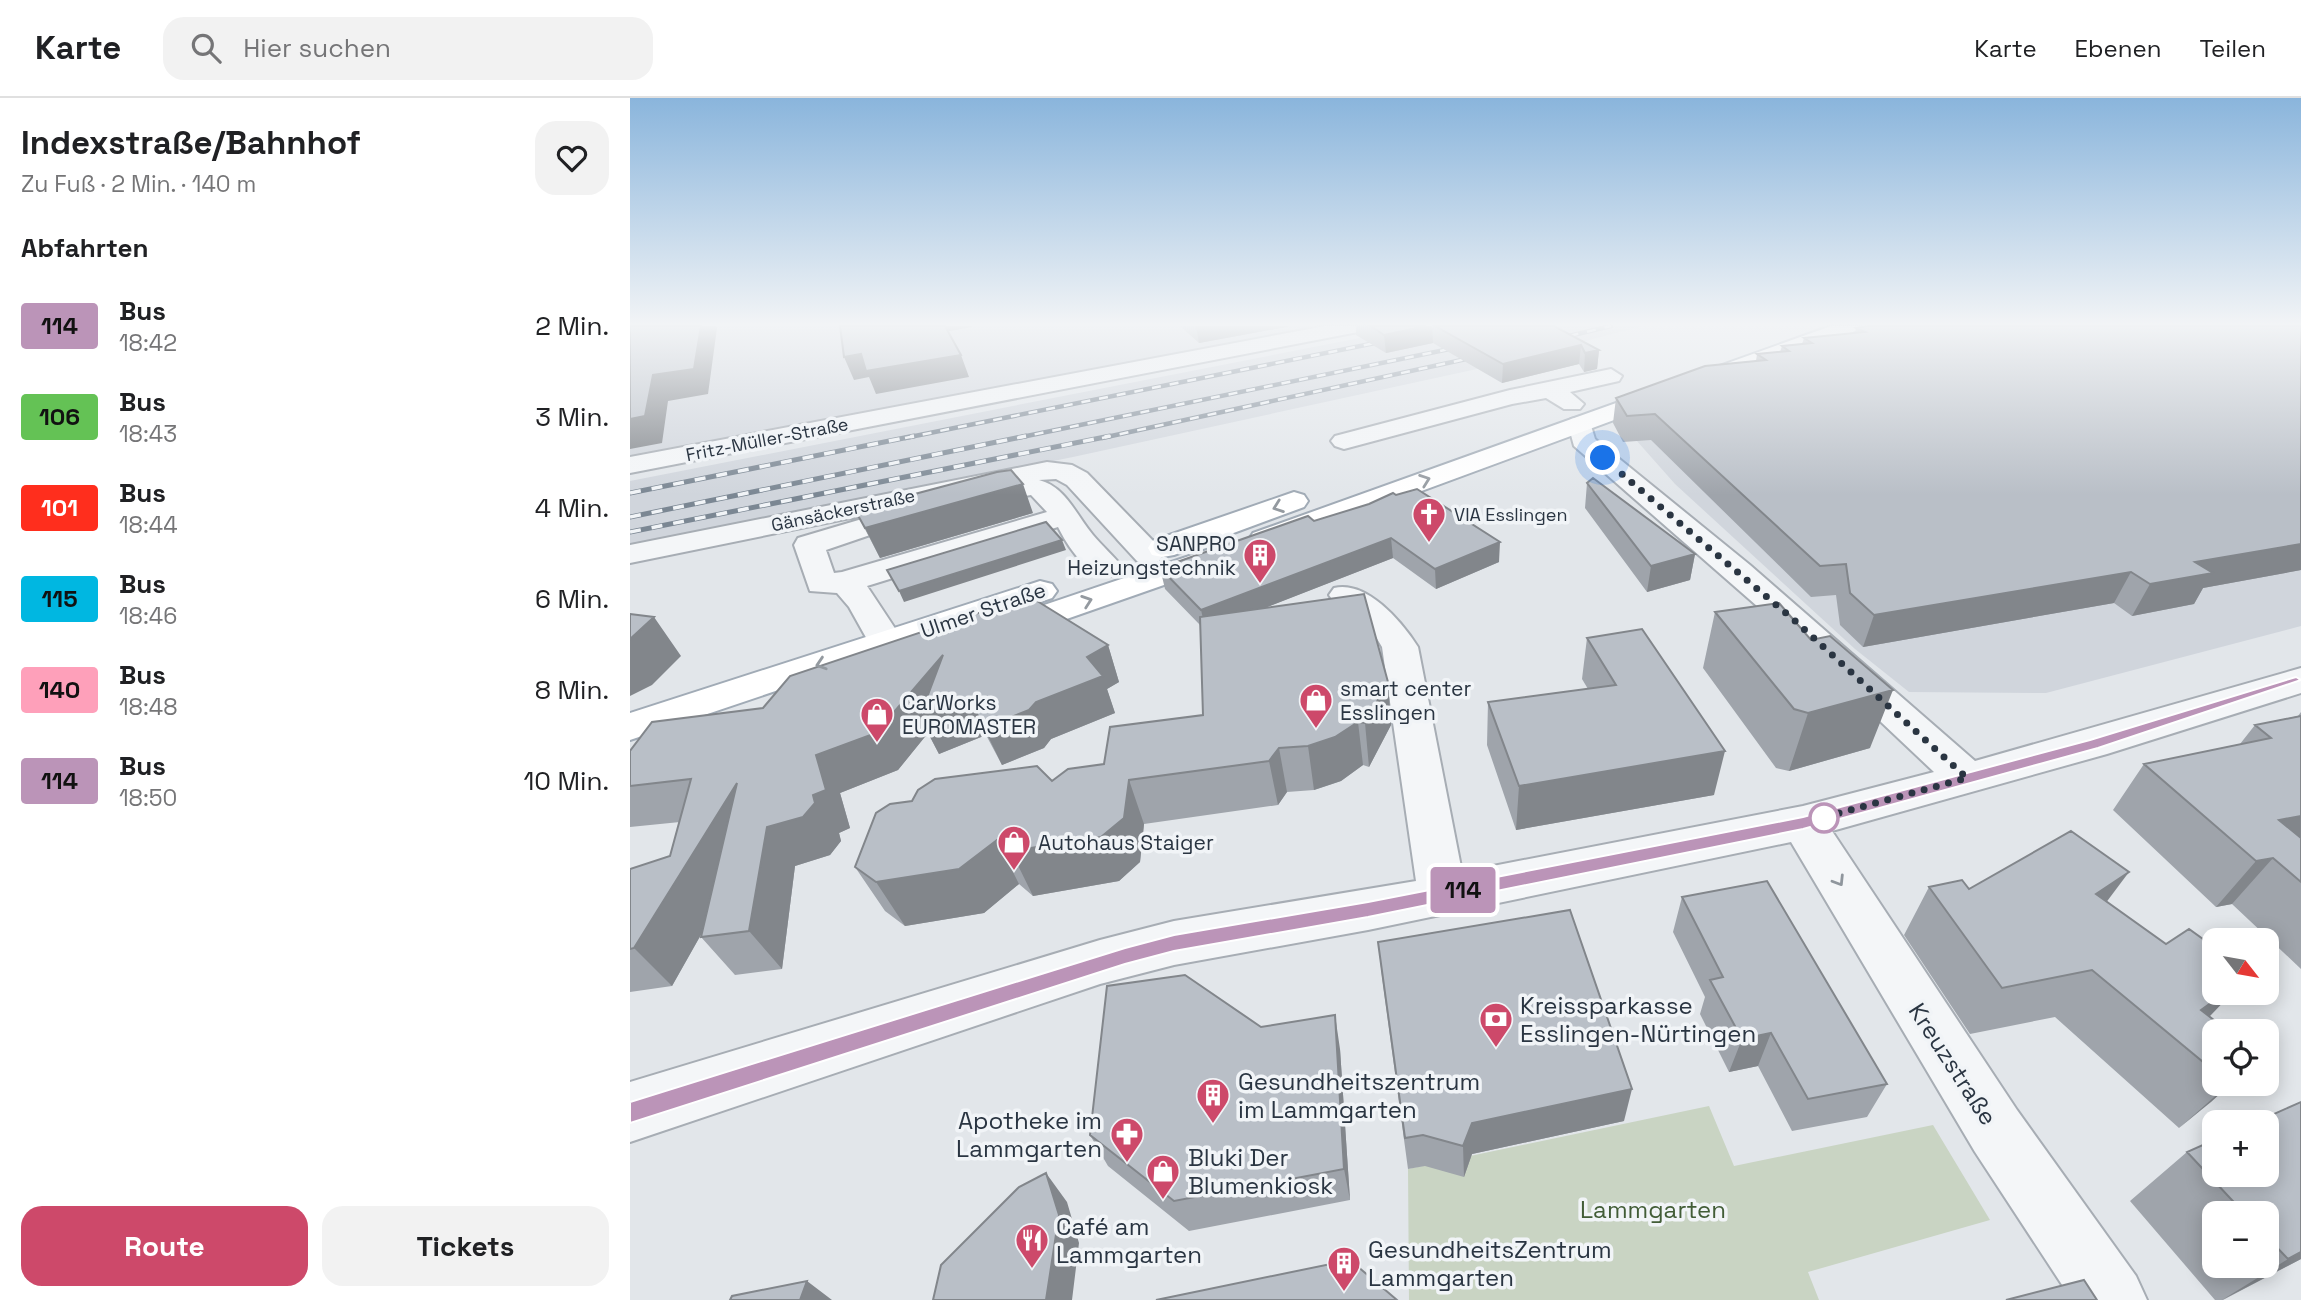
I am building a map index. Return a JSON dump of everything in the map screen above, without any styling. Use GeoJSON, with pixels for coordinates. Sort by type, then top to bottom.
{"type":"FeatureCollection","features":[{"type":"Feature","properties":{"kind":"main road"},"geometry":{"type":"LineString","coordinates":[[1576,414],[1661,382]]}},
{"type":"Feature","properties":{"kind":"main road"},"geometry":{"type":"LineString","coordinates":[[1576,414],[1676,382]]}},
{"type":"Feature","properties":{"kind":"main road","name":"Ulmer Straße"},"geometry":{"type":"LineString","coordinates":[[652,755],[1224,553],[1539,427],[1560,424],[1576,414]]}},
{"type":"Feature","properties":{"kind":"main road","name":"Ulmer Straße"},"geometry":{"type":"LineString","coordinates":[[630,727],[1148,554],[1388,466]]}},
{"type":"Feature","properties":{"kind":"street","name":"Fritz-Müller-Straße"},"geometry":{"type":"LineString","coordinates":[[630,465],[1064,382]]}},
{"type":"Feature","properties":{"kind":"street"},"geometry":{"type":"LineString","coordinates":[[1344,441],[1510,397],[1584,382]]}},
{"type":"Feature","properties":{"kind":"street"},"geometry":{"type":"LineString","coordinates":[[1550,390],[1576,414],[1583,440],[1597,454],[1794,620],[1967,778]]}},
{"type":"Feature","properties":{"kind":"street","name":"Gänsäckerstraße"},"geometry":{"type":"LineString","coordinates":[[630,554],[1047,470],[1062,471],[1077,479],[1148,554]]}},
{"type":"Feature","properties":{"kind":"street"},"geometry":{"type":"LineString","coordinates":[[1072,526],[855,593],[822,584],[809,545],[825,538],[1031,486],[1041,489],[1072,526],[1107,568]]}},
{"type":"Feature","properties":{"kind":"street"},"geometry":{"type":"LineString","coordinates":[[855,593],[886,642]]}},
{"type":"Feature","properties":{"kind":"street"},"geometry":{"type":"LineString","coordinates":[[1346,595],[1391,631],[1400,648],[1442,894]]}},
{"type":"Feature","properties":{"kind":"street"},"geometry":{"type":"LineString","coordinates":[[630,1112],[1100,962],[1174,943],[1803,823],[2106,740],[2301,680]]}},
{"type":"Feature","properties":{"kind":"street","name":"Kreuzstraße"},"geometry":{"type":"LineString","coordinates":[[1803,823],[2011,1154],[2112,1300]]}},
{"type":"Feature","properties":{"kind":"shaded area"},"geometry":{"type":"Polygon","coordinates":[[[630,382],[1029,382],[630,458],[630,382]]]}},
{"type":"Feature","properties":{"kind":"shaded area"},"geometry":{"type":"Polygon","coordinates":[[[1135,382],[1417,382],[1073,457],[630,546],[630,481],[1135,382]]]}},
{"type":"Feature","properties":{"kind":"shaded area"},"geometry":{"type":"Polygon","coordinates":[[[1908,382],[2301,382],[2301,626],[2046,693],[1909,692],[1855,649],[1675,484],[1621,423],[1908,382]]]}},
{"type":"Feature","properties":{"kind":"green space","name":"Lammgarten"},"geometry":{"type":"Polygon","coordinates":[[[1709,1106],[1734,1166],[1933,1125],[1990,1220],[1808,1272],[1819,1300],[1409,1300],[1408,1169],[1709,1106]]]}},
{"type":"Feature","properties":{"kind":"building"},"geometry":{"type":"Polygon","coordinates":[[[630,382],[652,382],[645,416],[630,419],[630,382]]]}},
{"type":"Feature","properties":{"kind":"building"},"geometry":{"type":"Polygon","coordinates":[[[1660,382],[2301,382],[2301,544],[2195,562],[2213,573],[2150,584],[2131,572],[1874,615],[1850,593],[1846,564],[1820,566],[1655,414],[1627,416],[1616,398],[1660,382]]]}},
{"type":"Feature","properties":{"kind":"building"},"geometry":{"type":"Polygon","coordinates":[[[1011,470],[1023,484],[865,528],[855,510],[997,472],[1011,470]]]}},
{"type":"Feature","properties":{"kind":"building"},"geometry":{"type":"Polygon","coordinates":[[[1593,478],[1695,554],[1651,566],[1587,483],[1593,478]]]}},
{"type":"Feature","properties":{"kind":"building"},"geometry":{"type":"Polygon","coordinates":[[[1417,489],[1500,542],[1435,569],[1391,538],[1201,610],[1160,568],[1308,516],[1314,521],[1369,504],[1393,493],[1396,495],[1417,489]]]}},
{"type":"Feature","properties":{"kind":"building"},"geometry":{"type":"Polygon","coordinates":[[[1046,522],[1062,540],[899,591],[887,570],[1046,522]]]}},
{"type":"Feature","properties":{"kind":"building"},"geometry":{"type":"Polygon","coordinates":[[[1364,594],[1388,682],[1365,723],[1358,722],[1335,737],[1308,746],[1279,748],[1269,761],[1129,780],[1124,818],[1101,837],[1011,851],[997,840],[959,869],[876,882],[855,867],[876,813],[890,804],[912,801],[918,790],[935,779],[1037,766],[1052,781],[1068,769],[1104,764],[1110,727],[1203,715],[1200,617],[1364,594]]]}},
{"type":"Feature","properties":{"kind":"building"},"geometry":{"type":"Polygon","coordinates":[[[1029,596],[1108,645],[1087,657],[1103,676],[1036,702],[1029,710],[984,728],[969,698],[920,716],[943,655],[876,733],[816,755],[826,790],[813,795],[815,803],[803,817],[767,827],[749,931],[701,937],[737,783],[634,948],[630,949],[630,869],[670,856],[691,779],[630,786],[630,751],[652,722],[763,708],[790,676],[1029,596]]]}},
{"type":"Feature","properties":{"kind":"building"},"geometry":{"type":"Polygon","coordinates":[[[1779,603],[1811,640],[1830,636],[1893,690],[1808,713],[1794,709],[1715,612],[1779,603]]]}},
{"type":"Feature","properties":{"kind":"building"},"geometry":{"type":"Polygon","coordinates":[[[630,614],[654,617],[630,639],[630,614]]]}},
{"type":"Feature","properties":{"kind":"building"},"geometry":{"type":"Polygon","coordinates":[[[1642,629],[1725,751],[1519,786],[1488,702],[1616,685],[1587,638],[1642,629]]]}},
{"type":"Feature","properties":{"kind":"building"},"geometry":{"type":"Polygon","coordinates":[[[2301,716],[2301,816],[2279,820],[2301,838],[2301,882],[2273,858],[2256,861],[2144,764],[2271,738],[2255,725],[2301,716]]]}},
{"type":"Feature","properties":{"kind":"building"},"geometry":{"type":"Polygon","coordinates":[[[2071,831],[2129,872],[2096,894],[2166,944],[2189,929],[2202,938],[2202,1005],[2208,1005],[2201,1010],[2213,1019],[2202,1019],[2202,1061],[2092,970],[2002,988],[1929,887],[1962,880],[1969,889],[2071,831]]]}},
{"type":"Feature","properties":{"kind":"building"},"geometry":{"type":"Polygon","coordinates":[[[1767,881],[1887,1084],[1808,1099],[1771,1033],[1742,1039],[1710,980],[1723,977],[1682,897],[1767,881]]]}},
{"type":"Feature","properties":{"kind":"building","name":"Kreissparkasse Esslingen-Nürtingen"},"geometry":{"type":"Polygon","coordinates":[[[1570,910],[1632,1089],[1472,1123],[1463,1146],[1423,1135],[1405,1138],[1378,942],[1570,910]]]}},
{"type":"Feature","properties":{"kind":"building","name":"Gesundheitszentrum im Lammgarten"},"geometry":{"type":"Polygon","coordinates":[[[1185,975],[1261,1027],[1335,1015],[1344,1169],[1174,1201],[1090,1135],[1107,986],[1185,975]]]}},
{"type":"Feature","properties":{"kind":"building"},"geometry":{"type":"Polygon","coordinates":[[[2301,1102],[2301,1252],[2288,1259],[2279,1250],[2279,1201],[2233,1201],[2220,1187],[2279,1187],[2279,1112],[2301,1102]]]}},
{"type":"Feature","properties":{"kind":"building"},"geometry":{"type":"Polygon","coordinates":[[[2202,1145],[2202,1168],[2187,1152],[2202,1145]]]}},
{"type":"Feature","properties":{"kind":"building"},"geometry":{"type":"Polygon","coordinates":[[[1046,1173],[1059,1215],[1046,1300],[933,1300],[941,1265],[1019,1187],[1046,1173]]]}},
{"type":"Feature","properties":{"kind":"building"},"geometry":{"type":"Polygon","coordinates":[[[1350,1260],[1397,1300],[1156,1300],[1350,1260]]]}},
{"type":"Feature","properties":{"kind":"building"},"geometry":{"type":"Polygon","coordinates":[[[2084,1280],[2097,1300],[2006,1300],[2084,1280]]]}},
{"type":"Feature","properties":{"kind":"building"},"geometry":{"type":"Polygon","coordinates":[[[807,1281],[800,1300],[730,1300],[732,1296],[807,1281]]]}},
{"type":"Feature","properties":{"kind":"railway"},"geometry":{"type":"LineString","coordinates":[[905,438],[1182,382]]}},
{"type":"Feature","properties":{"kind":"railway"},"geometry":{"type":"LineString","coordinates":[[1017,438],[1289,382]]}},
{"type":"Feature","properties":{"kind":"railway"},"geometry":{"type":"LineString","coordinates":[[1102,438],[1360,382]]}},
{"type":"Feature","properties":{"kind":"railway"},"geometry":{"type":"LineString","coordinates":[[630,493],[914,436]]}},
{"type":"Feature","properties":{"kind":"railway"},"geometry":{"type":"LineString","coordinates":[[630,517],[1026,436]]}},
{"type":"Feature","properties":{"kind":"railway"},"geometry":{"type":"LineString","coordinates":[[630,532],[1110,436]]}},
{"type":"Feature","properties":{"kind":"bus line","name":"114"},"geometry":{"type":"LineString","coordinates":[[630,1112],[1100,962],[1174,943],[1368,910],[1803,823],[2093,744],[2301,680]]}},
{"type":"Feature","properties":{"kind":"place","name":"VIA Esslingen"},"geometry":{"type":"Point","coordinates":[1429,544]}},
{"type":"Feature","properties":{"kind":"place","name":"SANPRO Heizungstechnik"},"geometry":{"type":"Point","coordinates":[1260,585]}},
{"type":"Feature","properties":{"kind":"place","name":"smart center Esslingen"},"geometry":{"type":"Point","coordinates":[1316,730]}},
{"type":"Feature","properties":{"kind":"place","name":"CarWorks EUROMASTER"},"geometry":{"type":"Point","coordinates":[877,744]}},
{"type":"Feature","properties":{"kind":"place","name":"Autohaus Staiger"},"geometry":{"type":"Point","coordinates":[1014,872]}},
{"type":"Feature","properties":{"kind":"place","name":"Kreissparkasse Esslingen-Nürtingen"},"geometry":{"type":"Point","coordinates":[1496,1049]}},
{"type":"Feature","properties":{"kind":"place","name":"Gesundheitszentrum im Lammgarten"},"geometry":{"type":"Point","coordinates":[1213,1125]}},
{"type":"Feature","properties":{"kind":"place","name":"Apotheke im Lammgarten"},"geometry":{"type":"Point","coordinates":[1127,1164]}},
{"type":"Feature","properties":{"kind":"place","name":"Bluki Der Blumenkiosk"},"geometry":{"type":"Point","coordinates":[1163,1201]}},
{"type":"Feature","properties":{"kind":"place","name":"Café am Lammgarten"},"geometry":{"type":"Point","coordinates":[1032,1270]}},
{"type":"Feature","properties":{"kind":"place","name":"GesundheitsZentrum Lammgarten"},"geometry":{"type":"Point","coordinates":[1344,1293]}},
{"type":"Feature","properties":{"kind":"route"},"geometry":{"type":"LineString","coordinates":[[1603,458],[1794,620],[1967,778],[1821,818],[1824,818]]}}]}
